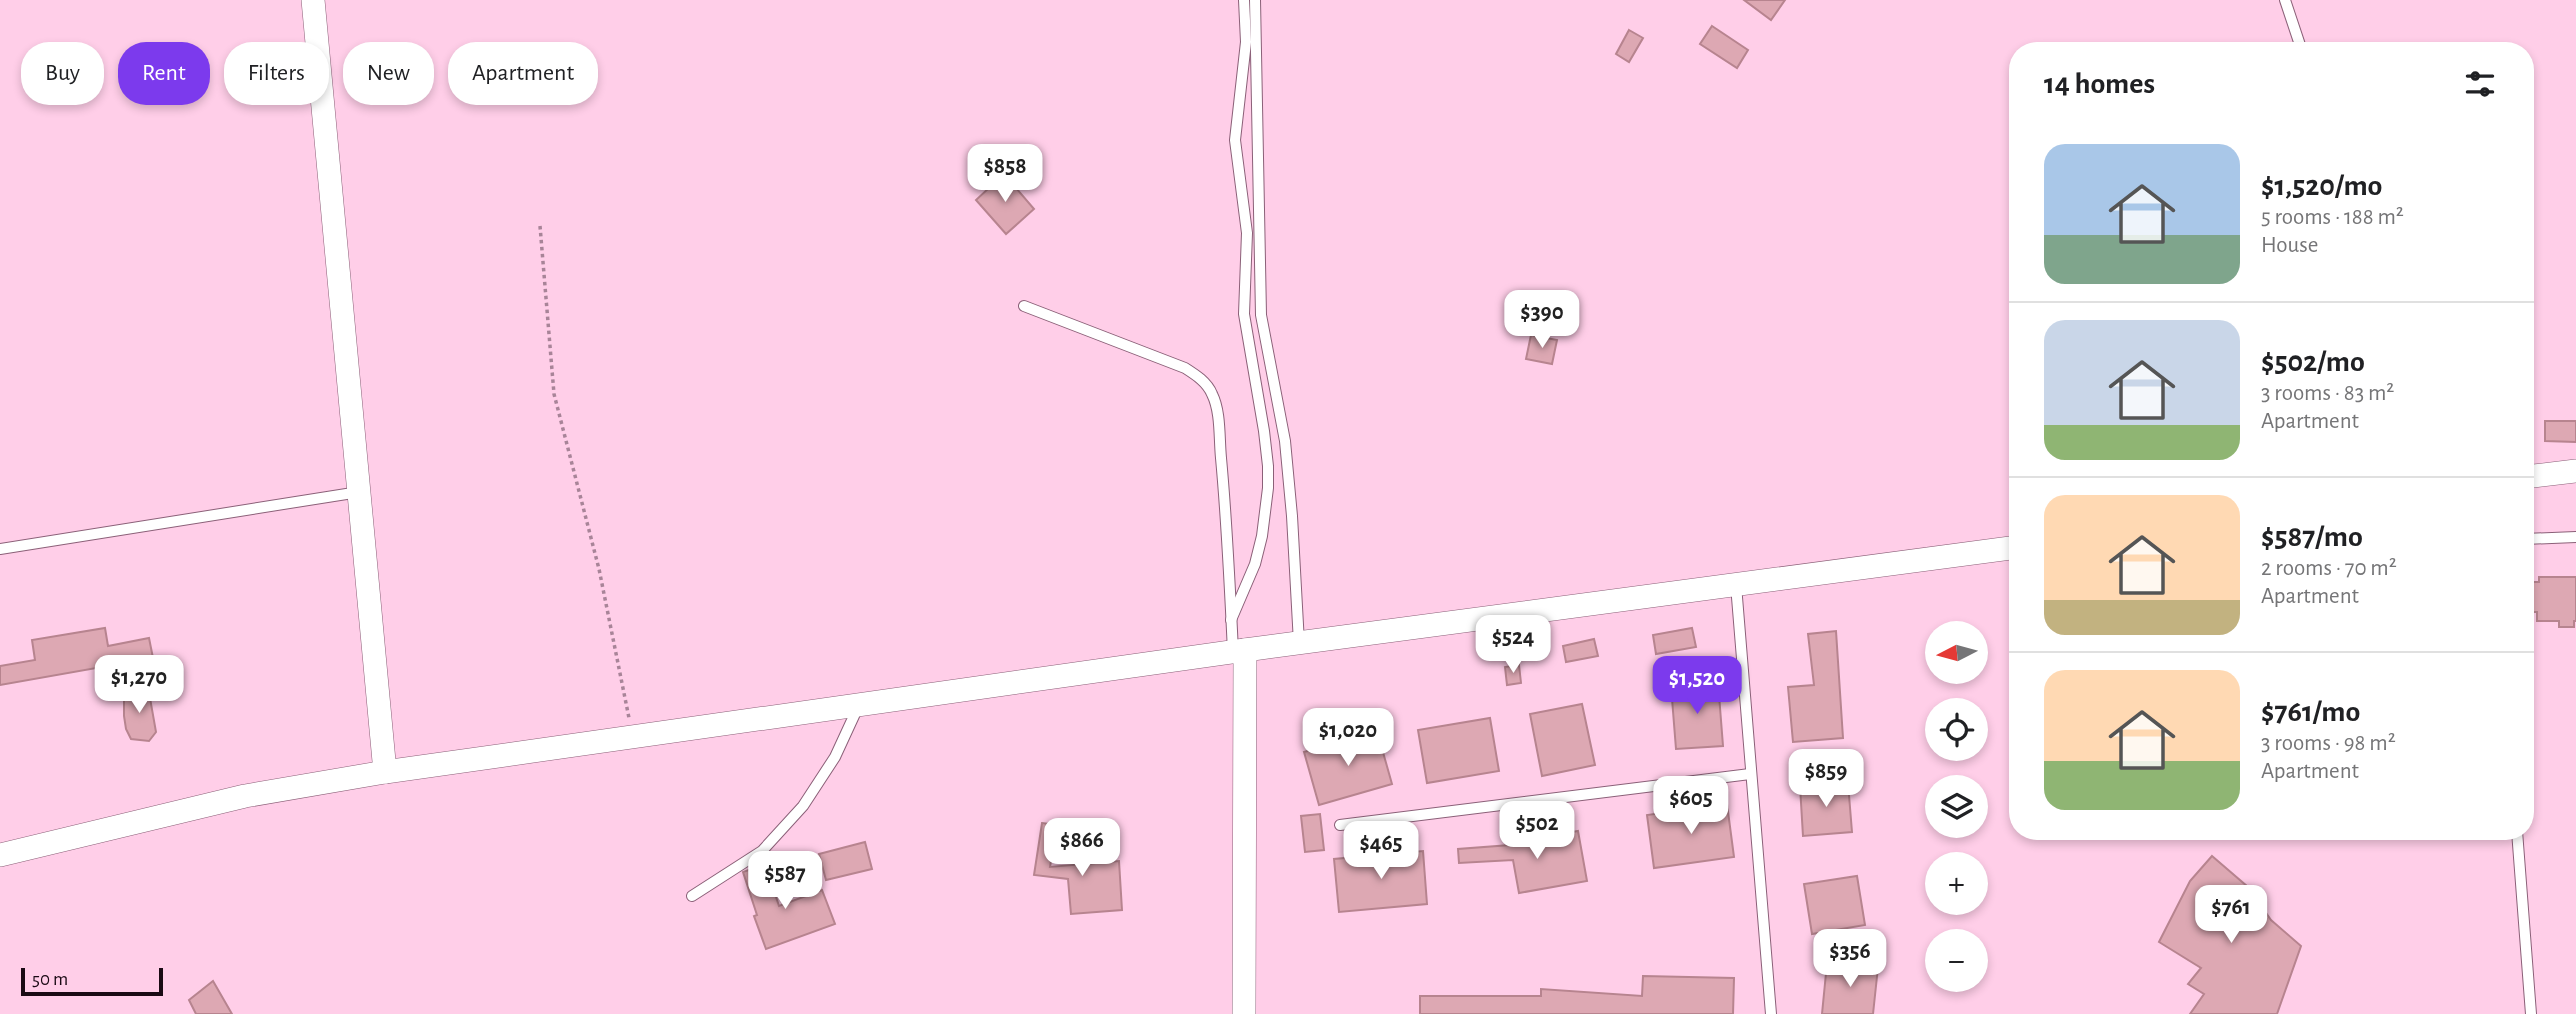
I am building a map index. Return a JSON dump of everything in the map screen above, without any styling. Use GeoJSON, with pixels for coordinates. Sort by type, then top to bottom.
{"type":"FeatureCollection","features":[{"type":"Feature","properties":{"kind":"street"},"geometry":{"type":"LineString","coordinates":[[313,0],[385,772]]}},
{"type":"Feature","properties":{"kind":"street"},"geometry":{"type":"LineString","coordinates":[[2534,476],[2576,471]]}},
{"type":"Feature","properties":{"kind":"street"},"geometry":{"type":"LineString","coordinates":[[0,855],[245,796],[385,772],[1239,651],[2009,548]]}},
{"type":"Feature","properties":{"kind":"street"},"geometry":{"type":"LineString","coordinates":[[1239,651],[1244,1014]]}},
{"type":"Feature","properties":{"kind":"lane"},"geometry":{"type":"LineString","coordinates":[[1231,620],[1255,564],[1262,536],[1268,488],[1264,431],[1244,314],[1248,240],[1235,140],[1246,42],[1244,0]]}},
{"type":"Feature","properties":{"kind":"lane"},"geometry":{"type":"LineString","coordinates":[[1255,0],[1261,315],[1284,441],[1292,516],[1299,643]]}},
{"type":"Feature","properties":{"kind":"lane"},"geometry":{"type":"LineString","coordinates":[[2285,0],[2299,42]]}},
{"type":"Feature","properties":{"kind":"lane"},"geometry":{"type":"LineString","coordinates":[[1024,306],[1185,368],[1211,391],[1215,401],[1222,470],[1231,620],[1239,651]]}},
{"type":"Feature","properties":{"kind":"lane"},"geometry":{"type":"LineString","coordinates":[[0,549],[359,492]]}},
{"type":"Feature","properties":{"kind":"lane"},"geometry":{"type":"LineString","coordinates":[[2534,539],[2576,537]]}},
{"type":"Feature","properties":{"kind":"lane"},"geometry":{"type":"LineString","coordinates":[[1736,585],[1771,1014]]}},
{"type":"Feature","properties":{"kind":"lane"},"geometry":{"type":"LineString","coordinates":[[692,896],[762,851],[803,806],[835,757],[859,705]]}},
{"type":"Feature","properties":{"kind":"lane"},"geometry":{"type":"LineString","coordinates":[[1340,824],[1750,774]]}},
{"type":"Feature","properties":{"kind":"lane"},"geometry":{"type":"LineString","coordinates":[[2518,840],[2532,1014]]}},
{"type":"Feature","properties":{"kind":"path"},"geometry":{"type":"LineString","coordinates":[[540,226],[554,394],[599,569],[633,737]]}},
{"type":"Feature","properties":{"kind":"building"},"geometry":{"type":"Polygon","coordinates":[[[1744,0],[1785,0],[1771,20],[1744,0]]]}},
{"type":"Feature","properties":{"kind":"building"},"geometry":{"type":"Polygon","coordinates":[[[1712,26],[1748,50],[1737,68],[1700,44],[1712,26]]]}},
{"type":"Feature","properties":{"kind":"building"},"geometry":{"type":"Polygon","coordinates":[[[1629,30],[1643,38],[1629,62],[1616,54],[1629,30]]]}},
{"type":"Feature","properties":{"kind":"building"},"geometry":{"type":"Polygon","coordinates":[[[1004,174],[1034,209],[1006,234],[976,200],[1004,174]]]}},
{"type":"Feature","properties":{"kind":"building"},"geometry":{"type":"Polygon","coordinates":[[[1531,335],[1557,340],[1552,364],[1526,359],[1531,335]]]}},
{"type":"Feature","properties":{"kind":"building"},"geometry":{"type":"Polygon","coordinates":[[[2545,421],[2576,421],[2576,442],[2545,441],[2545,421]]]}},
{"type":"Feature","properties":{"kind":"building"},"geometry":{"type":"Polygon","coordinates":[[[2539,577],[2576,577],[2574,627],[2559,627],[2559,621],[2537,621],[2537,612],[2534,612],[2534,582],[2539,582],[2539,577]]]}},
{"type":"Feature","properties":{"kind":"building"},"geometry":{"type":"Polygon","coordinates":[[[105,628],[108,646],[149,638],[153,658],[0,685],[0,666],[35,660],[32,640],[105,628]]]}},
{"type":"Feature","properties":{"kind":"building"},"geometry":{"type":"Polygon","coordinates":[[[1692,628],[1696,647],[1656,654],[1653,635],[1692,628]]]}},
{"type":"Feature","properties":{"kind":"building"},"geometry":{"type":"Polygon","coordinates":[[[1836,631],[1843,738],[1793,742],[1788,687],[1814,685],[1808,634],[1836,631]]]}},
{"type":"Feature","properties":{"kind":"building"},"geometry":{"type":"Polygon","coordinates":[[[1594,639],[1598,656],[1566,662],[1563,646],[1594,639]]]}},
{"type":"Feature","properties":{"kind":"building"},"geometry":{"type":"Polygon","coordinates":[[[1519,665],[1521,683],[1507,685],[1505,667],[1519,665]]]}},
{"type":"Feature","properties":{"kind":"building"},"geometry":{"type":"Polygon","coordinates":[[[1718,682],[1723,746],[1676,749],[1671,686],[1718,682]]]}},
{"type":"Feature","properties":{"kind":"building"},"geometry":{"type":"Polygon","coordinates":[[[144,688],[150,698],[156,732],[149,741],[131,739],[124,716],[124,701],[130,690],[144,688]]]}},
{"type":"Feature","properties":{"kind":"building"},"geometry":{"type":"Polygon","coordinates":[[[1582,704],[1595,765],[1542,776],[1530,714],[1582,704]]]}},
{"type":"Feature","properties":{"kind":"building"},"geometry":{"type":"Polygon","coordinates":[[[1490,718],[1499,771],[1427,783],[1418,730],[1490,718]]]}},
{"type":"Feature","properties":{"kind":"building"},"geometry":{"type":"Polygon","coordinates":[[[1377,731],[1392,784],[1319,805],[1304,752],[1377,731]]]}},
{"type":"Feature","properties":{"kind":"building"},"geometry":{"type":"Polygon","coordinates":[[[1848,783],[1852,832],[1803,836],[1800,786],[1848,783]]]}},
{"type":"Feature","properties":{"kind":"building"},"geometry":{"type":"Polygon","coordinates":[[[1727,804],[1734,857],[1654,868],[1647,815],[1727,804]]]}},
{"type":"Feature","properties":{"kind":"building"},"geometry":{"type":"Polygon","coordinates":[[[1320,814],[1324,850],[1305,852],[1301,816],[1320,814]]]}},
{"type":"Feature","properties":{"kind":"building"},"geometry":{"type":"Polygon","coordinates":[[[1042,823],[1057,825],[1050,867],[1119,861],[1122,910],[1071,914],[1068,879],[1034,875],[1042,823]]]}},
{"type":"Feature","properties":{"kind":"building"},"geometry":{"type":"Polygon","coordinates":[[[1578,831],[1587,881],[1519,893],[1513,860],[1459,863],[1458,849],[1510,845],[1578,831]]]}},
{"type":"Feature","properties":{"kind":"building"},"geometry":{"type":"Polygon","coordinates":[[[865,842],[872,869],[826,880],[819,854],[865,842]]]}},
{"type":"Feature","properties":{"kind":"building"},"geometry":{"type":"Polygon","coordinates":[[[1423,851],[1427,904],[1339,912],[1334,859],[1423,851]]]}},
{"type":"Feature","properties":{"kind":"building"},"geometry":{"type":"Polygon","coordinates":[[[2212,856],[2248,887],[2271,920],[2301,946],[2277,1014],[2190,1014],[2204,994],[2188,984],[2201,968],[2159,942],[2190,881],[2212,856]]]}},
{"type":"Feature","properties":{"kind":"building"},"geometry":{"type":"Polygon","coordinates":[[[765,864],[779,906],[822,890],[835,924],[766,949],[743,872],[765,864]]]}},
{"type":"Feature","properties":{"kind":"building"},"geometry":{"type":"Polygon","coordinates":[[[1857,876],[1865,925],[1812,934],[1804,884],[1857,876]]]}},
{"type":"Feature","properties":{"kind":"building"},"geometry":{"type":"Polygon","coordinates":[[[1827,963],[1878,967],[1873,1014],[1822,1014],[1827,963]]]}},
{"type":"Feature","properties":{"kind":"building"},"geometry":{"type":"Polygon","coordinates":[[[1643,976],[1734,978],[1733,1014],[1420,1014],[1420,996],[1541,996],[1541,989],[1642,996],[1643,976]]]}},
{"type":"Feature","properties":{"kind":"building"},"geometry":{"type":"Polygon","coordinates":[[[213,981],[232,1014],[196,1014],[189,1000],[213,981]]]}}]}
